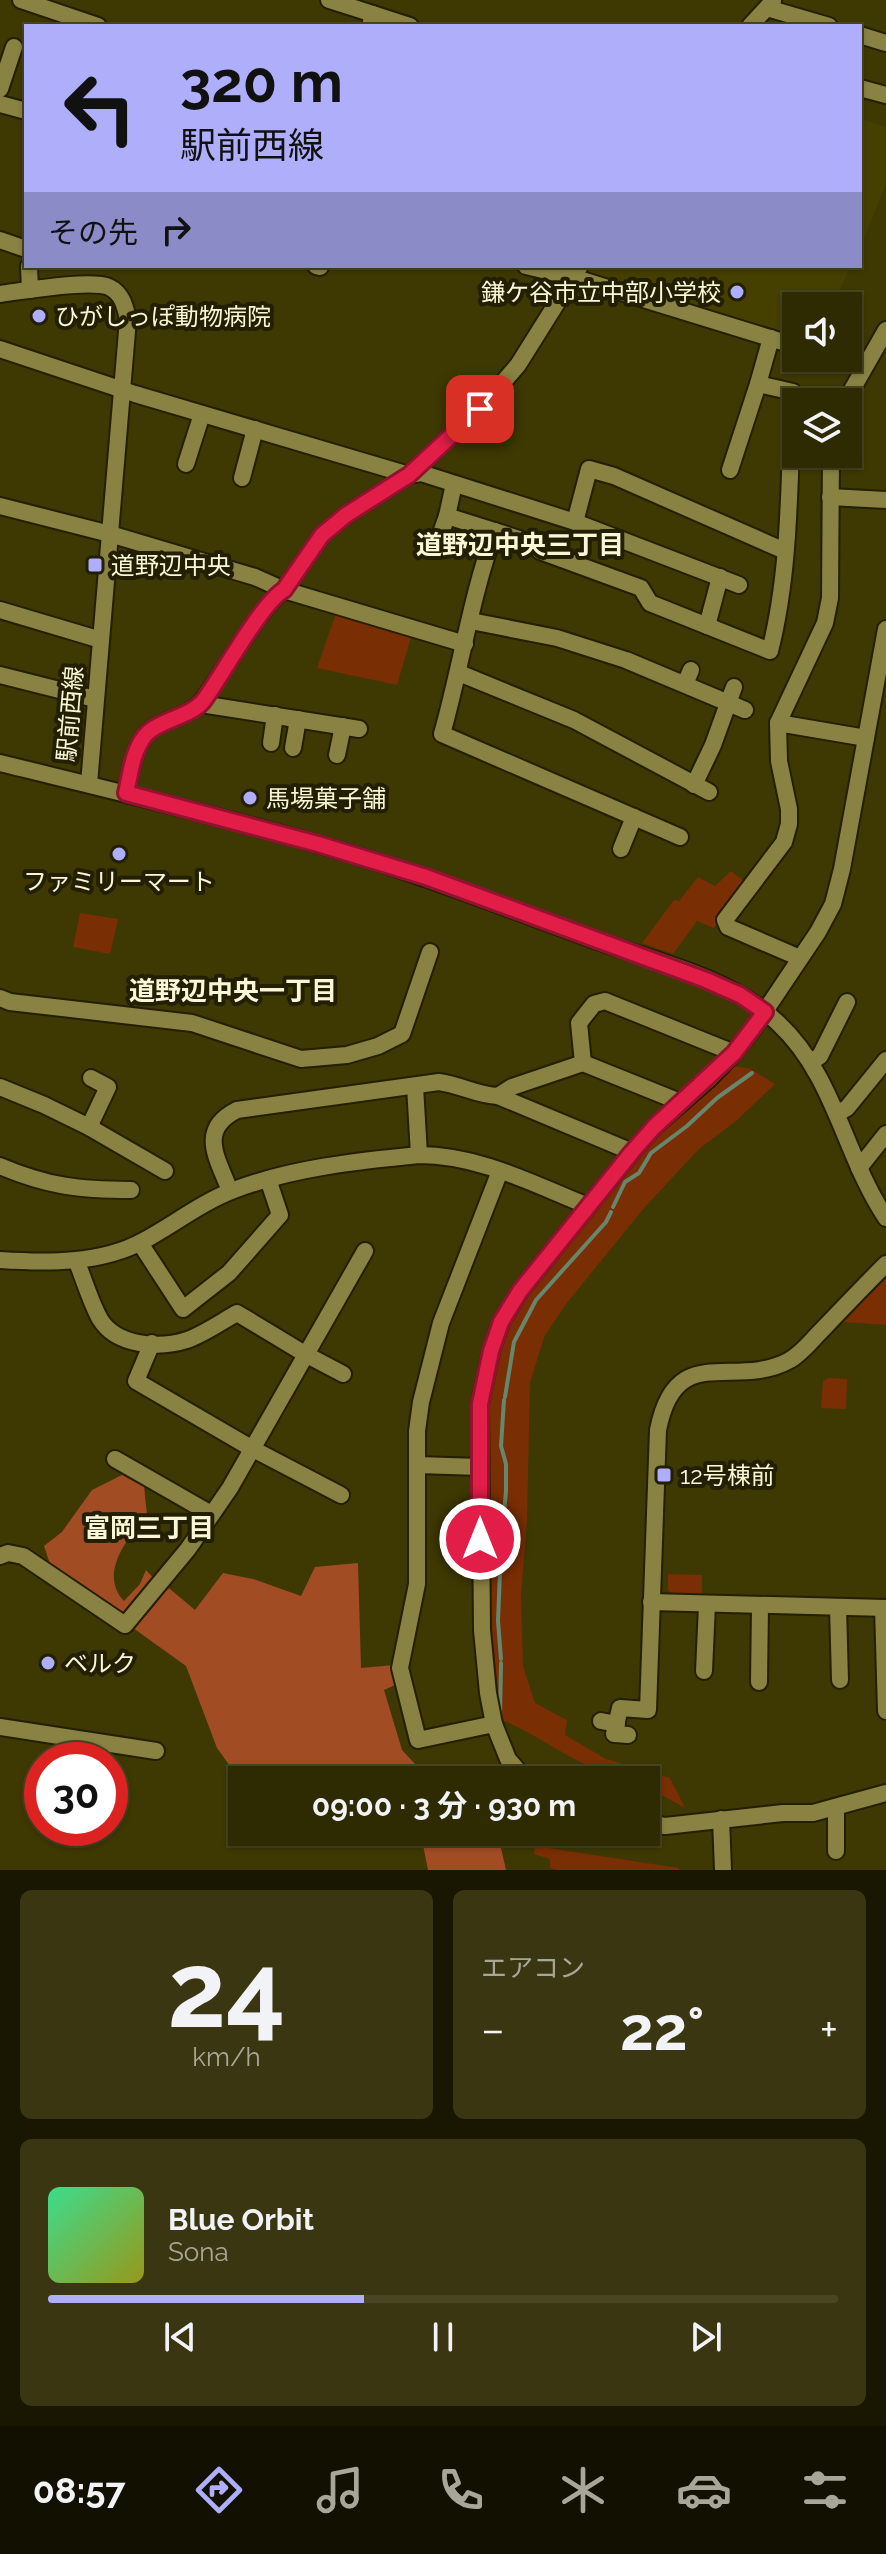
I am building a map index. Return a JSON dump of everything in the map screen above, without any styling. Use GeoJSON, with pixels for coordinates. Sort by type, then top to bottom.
{"type":"FeatureCollection","features":[{"type":"Feature","properties":{"kind":"street"},"geometry":{"type":"LineString","coordinates":[[21,0],[92,24]]}},
{"type":"Feature","properties":{"kind":"street"},"geometry":{"type":"LineString","coordinates":[[329,0],[371,20],[397,24]]}},
{"type":"Feature","properties":{"kind":"street"},"geometry":{"type":"LineString","coordinates":[[752,24],[770,4],[824,24]]}},
{"type":"Feature","properties":{"kind":"street"},"geometry":{"type":"LineString","coordinates":[[862,36],[886,43]]}},
{"type":"Feature","properties":{"kind":"street"},"geometry":{"type":"LineString","coordinates":[[0,89],[14,47]]}},
{"type":"Feature","properties":{"kind":"street"},"geometry":{"type":"LineString","coordinates":[[862,88],[885,91]]}},
{"type":"Feature","properties":{"kind":"street"},"geometry":{"type":"LineString","coordinates":[[0,104],[24,110]]}},
{"type":"Feature","properties":{"kind":"street"},"geometry":{"type":"LineString","coordinates":[[0,240],[24,248]]}},
{"type":"Feature","properties":{"kind":"street"},"geometry":{"type":"LineString","coordinates":[[29,268],[30,290]]}},
{"type":"Feature","properties":{"kind":"street"},"geometry":{"type":"LineString","coordinates":[[546,268],[576,271],[782,342]]}},
{"type":"Feature","properties":{"kind":"street"},"geometry":{"type":"LineString","coordinates":[[126,793],[142,738],[150,730],[201,704],[322,535],[346,515],[409,475],[459,431],[518,365],[576,271]]}},
{"type":"Feature","properties":{"kind":"street","name":"駅前西線"},"geometry":{"type":"LineString","coordinates":[[0,294],[90,285],[109,288],[124,301],[128,319],[89,784],[318,844],[426,877],[695,975],[740,995],[765,1012],[811,1062],[838,1113],[859,1168],[886,1218]]}},
{"type":"Feature","properties":{"kind":"street"},"geometry":{"type":"LineString","coordinates":[[855,388],[879,356],[886,330]]}},
{"type":"Feature","properties":{"kind":"street"},"geometry":{"type":"LineString","coordinates":[[730,470],[771,338]]}},
{"type":"Feature","properties":{"kind":"street"},"geometry":{"type":"LineString","coordinates":[[0,349],[202,414],[409,475],[421,473],[575,522],[739,585]]}},
{"type":"Feature","properties":{"kind":"street"},"geometry":{"type":"LineString","coordinates":[[758,384],[782,389]]}},
{"type":"Feature","properties":{"kind":"street"},"geometry":{"type":"LineString","coordinates":[[186,464],[202,414]]}},
{"type":"Feature","properties":{"kind":"street"},"geometry":{"type":"LineString","coordinates":[[242,478],[255,429]]}},
{"type":"Feature","properties":{"kind":"street"},"geometry":{"type":"LineString","coordinates":[[447,516],[532,543],[540,551],[641,588],[650,603],[770,651],[785,551],[792,468]]}},
{"type":"Feature","properties":{"kind":"street"},"geometry":{"type":"LineString","coordinates":[[800,958],[728,927],[725,920],[784,842],[789,824],[779,761],[778,723],[825,623],[830,598],[831,468]]}},
{"type":"Feature","properties":{"kind":"street"},"geometry":{"type":"LineString","coordinates":[[575,522],[589,469],[614,476],[785,551]]}},
{"type":"Feature","properties":{"kind":"street"},"geometry":{"type":"LineString","coordinates":[[440,536],[454,484]]}},
{"type":"Feature","properties":{"kind":"street"},"geometry":{"type":"LineString","coordinates":[[830,497],[886,500]]}},
{"type":"Feature","properties":{"kind":"street"},"geometry":{"type":"LineString","coordinates":[[0,506],[110,534],[255,577],[284,590],[465,644]]}},
{"type":"Feature","properties":{"kind":"street"},"geometry":{"type":"LineString","coordinates":[[495,531],[481,570],[459,673],[442,734],[680,837]]}},
{"type":"Feature","properties":{"kind":"street"},"geometry":{"type":"LineString","coordinates":[[707,626],[720,577]]}},
{"type":"Feature","properties":{"kind":"street"},"geometry":{"type":"LineString","coordinates":[[0,610],[101,640]]}},
{"type":"Feature","properties":{"kind":"street"},"geometry":{"type":"LineString","coordinates":[[459,673],[574,720],[702,789],[736,700],[688,677],[557,638],[471,621]]}},
{"type":"Feature","properties":{"kind":"street"},"geometry":{"type":"LineString","coordinates":[[514,1766],[508,1759],[494,1724],[482,1630],[480,1404],[491,1351],[501,1322],[520,1291],[632,1152],[680,1102],[734,1053],[818,932],[833,904],[842,869],[886,629]]}},
{"type":"Feature","properties":{"kind":"street"},"geometry":{"type":"LineString","coordinates":[[0,675],[95,699]]}},
{"type":"Feature","properties":{"kind":"street"},"geometry":{"type":"LineString","coordinates":[[201,704],[351,728],[337,755]]}},
{"type":"Feature","properties":{"kind":"street"},"geometry":{"type":"LineString","coordinates":[[271,743],[275,715]]}},
{"type":"Feature","properties":{"kind":"street"},"geometry":{"type":"LineString","coordinates":[[293,748],[298,719]]}},
{"type":"Feature","properties":{"kind":"street"},"geometry":{"type":"LineString","coordinates":[[778,723],[866,738]]}},
{"type":"Feature","properties":{"kind":"street"},"geometry":{"type":"LineString","coordinates":[[0,763],[89,784]]}},
{"type":"Feature","properties":{"kind":"street"},"geometry":{"type":"LineString","coordinates":[[621,849],[634,817]]}},
{"type":"Feature","properties":{"kind":"street"},"geometry":{"type":"LineString","coordinates":[[0,998],[77,1011],[192,1023],[301,1059],[327,1058],[378,1046],[402,1034],[430,952]]}},
{"type":"Feature","properties":{"kind":"street"},"geometry":{"type":"LineString","coordinates":[[583,1063],[579,1023],[594,1004],[605,1001],[734,1053]]}},
{"type":"Feature","properties":{"kind":"street"},"geometry":{"type":"LineString","coordinates":[[811,1062],[820,1056],[847,1002]]}},
{"type":"Feature","properties":{"kind":"street"},"geometry":{"type":"LineString","coordinates":[[838,1113],[847,1108],[886,1060]]}},
{"type":"Feature","properties":{"kind":"street"},"geometry":{"type":"LineString","coordinates":[[498,1096],[512,1087],[583,1063],[680,1102]]}},
{"type":"Feature","properties":{"kind":"street"},"geometry":{"type":"LineString","coordinates":[[89,1127],[108,1087],[91,1078]]}},
{"type":"Feature","properties":{"kind":"street"},"geometry":{"type":"LineString","coordinates":[[230,1191],[213,1147],[216,1125],[224,1116],[237,1110],[439,1082],[453,1084],[479,1095],[498,1096],[632,1152]]}},
{"type":"Feature","properties":{"kind":"street"},"geometry":{"type":"LineString","coordinates":[[415,1086],[419,1155]]}},
{"type":"Feature","properties":{"kind":"street"},"geometry":{"type":"LineString","coordinates":[[0,1087],[89,1127],[165,1171]]}},
{"type":"Feature","properties":{"kind":"street"},"geometry":{"type":"LineString","coordinates":[[859,1168],[886,1134]]}},
{"type":"Feature","properties":{"kind":"street"},"geometry":{"type":"LineString","coordinates":[[0,1260],[76,1260],[115,1252],[140,1243],[230,1191],[305,1171],[419,1155],[474,1161],[588,1206]]}},
{"type":"Feature","properties":{"kind":"street"},"geometry":{"type":"LineString","coordinates":[[0,1166],[38,1182],[89,1190],[131,1190]]}},
{"type":"Feature","properties":{"kind":"street"},"geometry":{"type":"LineString","coordinates":[[494,1724],[418,1740],[400,1668],[417,1584],[417,1431],[421,1402],[441,1323],[500,1171]]}},
{"type":"Feature","properties":{"kind":"street"},"geometry":{"type":"LineString","coordinates":[[140,1243],[183,1309],[229,1273],[280,1215],[268,1179]]}},
{"type":"Feature","properties":{"kind":"street"},"geometry":{"type":"LineString","coordinates":[[0,1556],[8,1553],[23,1556],[125,1625],[188,1549],[230,1488],[365,1251]]}},
{"type":"Feature","properties":{"kind":"street"},"geometry":{"type":"LineString","coordinates":[[76,1260],[101,1320],[112,1333],[130,1341],[186,1340],[237,1313],[343,1374]]}},
{"type":"Feature","properties":{"kind":"street"},"geometry":{"type":"LineString","coordinates":[[615,1727],[620,1708],[648,1710],[658,1430],[662,1409],[670,1395],[689,1378],[707,1372],[753,1371],[792,1359],[886,1264]]}},
{"type":"Feature","properties":{"kind":"street"},"geometry":{"type":"LineString","coordinates":[[152,1343],[136,1381],[251,1448],[341,1495]]}},
{"type":"Feature","properties":{"kind":"street"},"geometry":{"type":"LineString","coordinates":[[115,1459],[211,1514]]}},
{"type":"Feature","properties":{"kind":"street"},"geometry":{"type":"LineString","coordinates":[[417,1465],[480,1467]]}},
{"type":"Feature","properties":{"kind":"street"},"geometry":{"type":"LineString","coordinates":[[651,1602],[884,1608],[886,1711]]}},
{"type":"Feature","properties":{"kind":"street"},"geometry":{"type":"LineString","coordinates":[[704,1671],[707,1605]]}},
{"type":"Feature","properties":{"kind":"street"},"geometry":{"type":"LineString","coordinates":[[759,1682],[760,1607]]}},
{"type":"Feature","properties":{"kind":"street"},"geometry":{"type":"LineString","coordinates":[[838,1607],[840,1680]]}},
{"type":"Feature","properties":{"kind":"street"},"geometry":{"type":"LineString","coordinates":[[0,1727],[156,1751]]}},
{"type":"Feature","properties":{"kind":"street"},"geometry":{"type":"LineString","coordinates":[[660,1825],[813,1813],[886,1793]]}},
{"type":"Feature","properties":{"kind":"street"},"geometry":{"type":"LineString","coordinates":[[836,1807],[836,1851]]}},
{"type":"Feature","properties":{"kind":"street"},"geometry":{"type":"LineString","coordinates":[[721,1819],[723,1870]]}},
{"type":"Feature","properties":{"kind":"shaded area"},"geometry":{"type":"Polygon","coordinates":[[[862,119],[886,127],[886,184],[862,243],[862,119]]]}},
{"type":"Feature","properties":{"kind":"shaded area","name":"鎌ケ谷市立中部小学校"},"geometry":{"type":"Polygon","coordinates":[[[586,268],[850,268],[839,292],[782,292],[782,336],[583,272],[586,268]]]}},
{"type":"Feature","properties":{"kind":"shaded area"},"geometry":{"type":"Polygon","coordinates":[[[336,613],[412,634],[397,685],[317,668],[336,613]]]}},
{"type":"Feature","properties":{"kind":"shaded area"},"geometry":{"type":"Polygon","coordinates":[[[731,871],[746,883],[714,928],[697,921],[673,954],[642,943],[674,900],[679,901],[698,877],[715,886],[731,871]]]}},
{"type":"Feature","properties":{"kind":"shaded area"},"geometry":{"type":"Polygon","coordinates":[[[80,913],[118,919],[110,954],[73,947],[80,913]]]}},
{"type":"Feature","properties":{"kind":"shaded area"},"geometry":{"type":"Polygon","coordinates":[[[733,1066],[751,1069],[775,1084],[736,1121],[699,1149],[645,1207],[566,1304],[544,1337],[530,1383],[527,1520],[521,1596],[523,1666],[535,1703],[567,1720],[565,1735],[606,1759],[630,1766],[589,1766],[497,1718],[489,1626],[489,1408],[497,1348],[513,1309],[657,1134],[733,1066]]]}},
{"type":"Feature","properties":{"kind":"shaded area"},"geometry":{"type":"Polygon","coordinates":[[[886,1278],[886,1325],[842,1322],[886,1278]]]}},
{"type":"Feature","properties":{"kind":"shaded area"},"geometry":{"type":"Polygon","coordinates":[[[829,1378],[847,1379],[846,1409],[821,1408],[823,1381],[829,1378]]]}},
{"type":"Feature","properties":{"kind":"shaded area"},"geometry":{"type":"Polygon","coordinates":[[[122,1475],[144,1486],[147,1515],[119,1556],[114,1579],[117,1590],[124,1601],[140,1584],[146,1570],[157,1582],[125,1620],[78,1583],[51,1567],[44,1546],[62,1532],[92,1490],[122,1475]]]}},
{"type":"Feature","properties":{"kind":"shaded area"},"geometry":{"type":"Polygon","coordinates":[[[358,1563],[361,1668],[394,1665],[395,1685],[384,1690],[402,1750],[417,1766],[230,1766],[217,1748],[186,1666],[129,1625],[164,1584],[195,1610],[223,1573],[253,1579],[301,1596],[315,1567],[358,1563]]]}},
{"type":"Feature","properties":{"kind":"shaded area"},"geometry":{"type":"Polygon","coordinates":[[[668,1574],[702,1575],[702,1598],[675,1597],[668,1590],[668,1574]]]}},
{"type":"Feature","properties":{"kind":"shaded area"},"geometry":{"type":"Polygon","coordinates":[[[660,1775],[670,1778],[685,1808],[660,1794],[660,1775]]]}},
{"type":"Feature","properties":{"kind":"shaded area"},"geometry":{"type":"Polygon","coordinates":[[[423,1846],[499,1846],[506,1870],[428,1870],[423,1846]]]}},
{"type":"Feature","properties":{"kind":"shaded area"},"geometry":{"type":"Polygon","coordinates":[[[535,1846],[679,1870],[557,1870],[550,1868],[550,1859],[534,1854],[535,1846]]]}},
{"type":"Feature","properties":{"kind":"waterway"},"geometry":{"type":"LineString","coordinates":[[613,1207],[625,1182],[639,1173],[651,1153],[752,1073]]}},
{"type":"Feature","properties":{"kind":"waterway"},"geometry":{"type":"LineString","coordinates":[[505,1397],[514,1342],[536,1300],[606,1222],[611,1212]]}},
{"type":"Feature","properties":{"kind":"waterway"},"geometry":{"type":"LineString","coordinates":[[501,1659],[498,1621],[506,1491],[506,1464],[501,1446],[504,1400]]}},
{"type":"Feature","properties":{"kind":"waterway"},"geometry":{"type":"LineString","coordinates":[[500,1718],[501,1663]]}},
{"type":"Feature","properties":{"kind":"place","name":"鎌ケ谷市立中部小学校"},"geometry":{"type":"Point","coordinates":[737,292]}},
{"type":"Feature","properties":{"kind":"place","name":"ひがしっぽ動物病院"},"geometry":{"type":"Point","coordinates":[39,316]}},
{"type":"Feature","properties":{"kind":"place","name":"道野辺中央"},"geometry":{"type":"Point","coordinates":[95,565]}},
{"type":"Feature","properties":{"kind":"place","name":"馬場菓子舗"},"geometry":{"type":"Point","coordinates":[250,798]}},
{"type":"Feature","properties":{"kind":"place","name":"ファミリーマート"},"geometry":{"type":"Point","coordinates":[119,854]}},
{"type":"Feature","properties":{"kind":"place","name":"12号棟前"},"geometry":{"type":"Point","coordinates":[664,1475]}},
{"type":"Feature","properties":{"kind":"place","name":"ベルク"},"geometry":{"type":"Point","coordinates":[48,1663]}},
{"type":"Feature","properties":{"kind":"district","name":"道野辺中央三丁目"},"geometry":{"type":"Point","coordinates":[520,545]}},
{"type":"Feature","properties":{"kind":"district","name":"道野辺中央一丁目"},"geometry":{"type":"Point","coordinates":[233,991]}},
{"type":"Feature","properties":{"kind":"district","name":"富岡三丁目"},"geometry":{"type":"Point","coordinates":[149,1528]}},
{"type":"Feature","properties":{"kind":"route"},"geometry":{"type":"LineString","coordinates":[[480,409],[409,475],[346,515],[322,535],[201,704],[150,730],[142,738],[126,793],[318,844],[426,877],[706,980],[740,995],[765,1012],[734,1053],[654,1127],[632,1152],[520,1291],[501,1322],[491,1351],[480,1404],[480,1539]]}}]}
